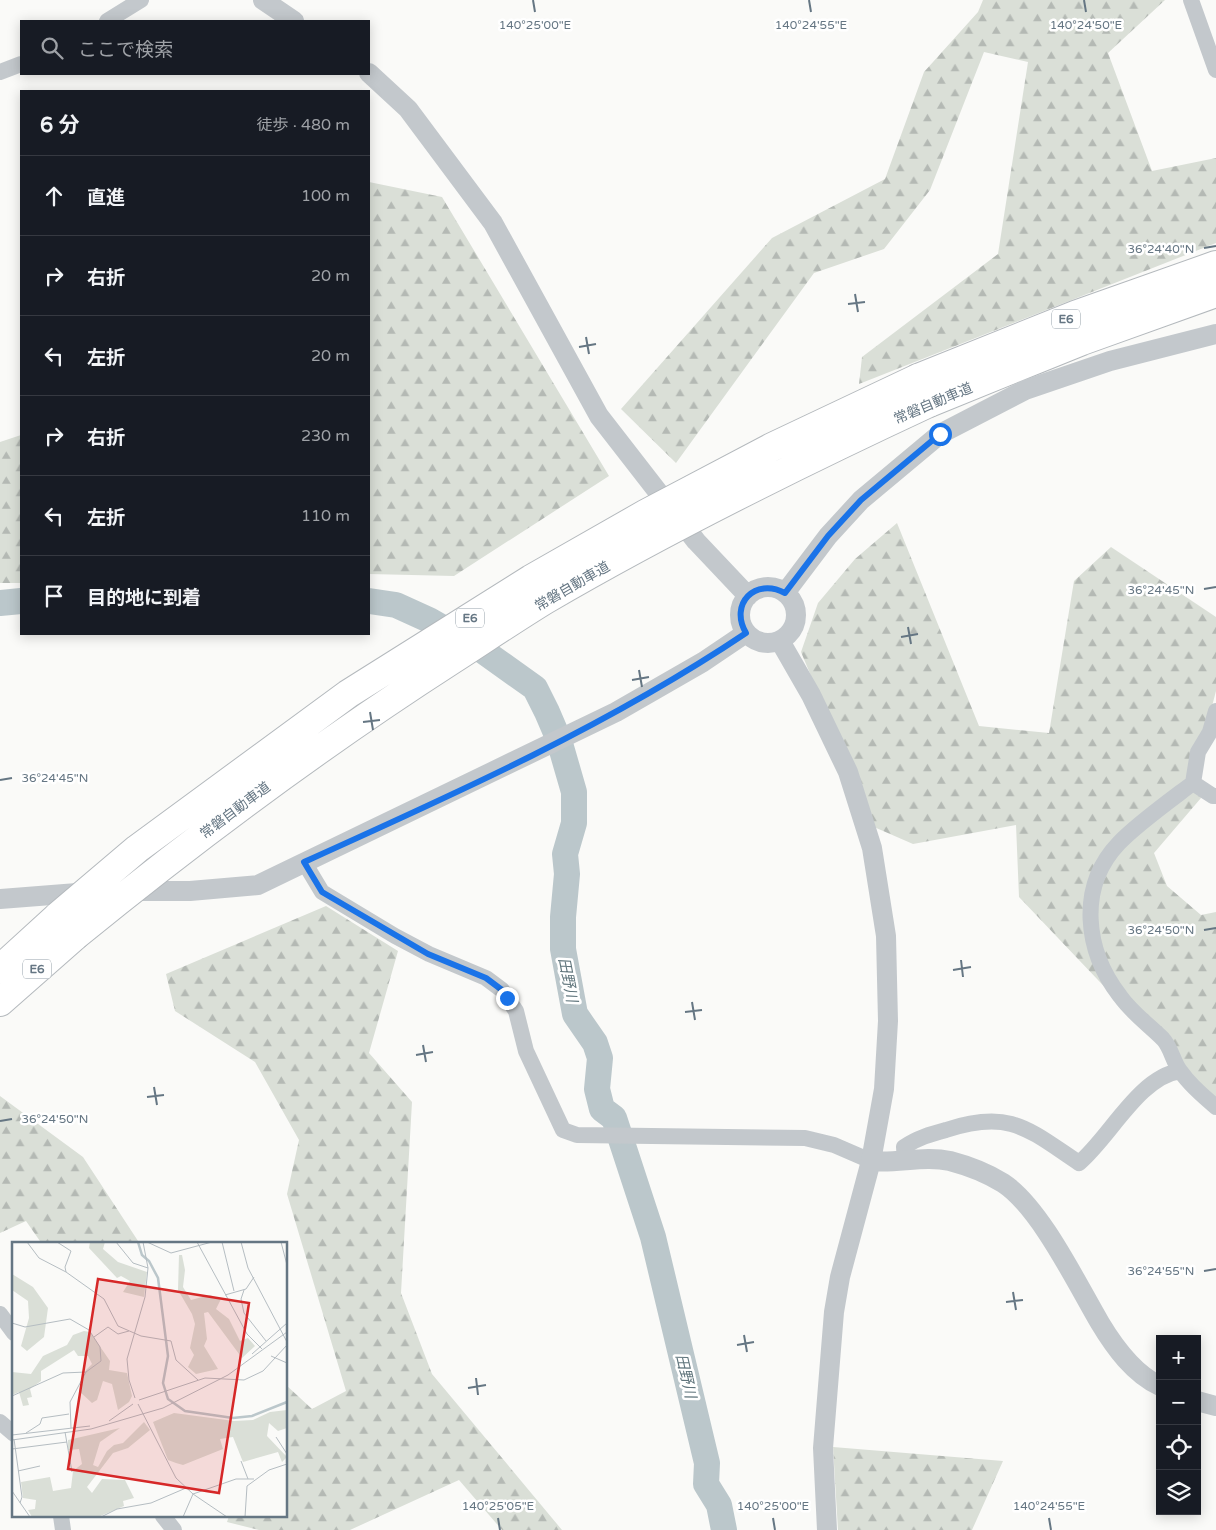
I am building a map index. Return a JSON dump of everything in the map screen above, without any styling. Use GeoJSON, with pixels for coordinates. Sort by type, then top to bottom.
{"type":"FeatureCollection","features":[{"type":"Feature","properties":{"kind":"highway","name":"常磐自動車道"},"geometry":{"type":"LineString","coordinates":[[0,1002],[66,926],[145,843],[340,700],[506,595],[645,514],[764,451],[918,378],[1075,316],[1216,265]]}},
{"type":"Feature","properties":{"kind":"highway","name":"常磐自動車道"},"geometry":{"type":"LineString","coordinates":[[0,968],[153,872],[256,794],[364,717],[544,601],[664,532],[742,492],[929,403],[1082,341],[1216,293]]}},
{"type":"Feature","properties":{"kind":"street"},"geometry":{"type":"LineString","coordinates":[[109,20],[141,0]]}},
{"type":"Feature","properties":{"kind":"street"},"geometry":{"type":"LineString","coordinates":[[1191,0],[1216,70]]}},
{"type":"Feature","properties":{"kind":"street"},"geometry":{"type":"LineString","coordinates":[[266,1],[293,20]]}},
{"type":"Feature","properties":{"kind":"street"},"geometry":{"type":"LineString","coordinates":[[0,72],[20,64]]}},
{"type":"Feature","properties":{"kind":"street"},"geometry":{"type":"LineString","coordinates":[[370,74],[408,109],[493,223],[599,416],[696,541],[748,596]]}},
{"type":"Feature","properties":{"kind":"street"},"geometry":{"type":"LineString","coordinates":[[785,593],[828,536],[861,500],[940,434],[1024,390],[1110,361],[1216,334]]}},
{"type":"Feature","properties":{"kind":"street"},"geometry":{"type":"LineString","coordinates":[[762,588],[778,589],[785,593],[795,606],[795,622],[792,630],[780,640],[766,643],[752,638],[742,626],[740,610],[748,596],[762,588]]}},
{"type":"Feature","properties":{"kind":"street"},"geometry":{"type":"LineString","coordinates":[[0,899],[96,891],[190,890],[258,886],[304,862],[600,720],[703,662],[746,633]]}},
{"type":"Feature","properties":{"kind":"street"},"geometry":{"type":"LineString","coordinates":[[780,640],[811,695],[848,772],[872,848],[886,936],[888,1021],[884,1089],[871,1161],[840,1277],[834,1312],[823,1448],[827,1530]]}},
{"type":"Feature","properties":{"kind":"street"},"geometry":{"type":"LineString","coordinates":[[1216,711],[1210,732],[1198,752],[1193,783],[1119,843],[1104,863],[1094,888],[1090,916],[1094,949],[1105,973],[1126,1004],[1165,1041],[1180,1071],[1216,1107]]}},
{"type":"Feature","properties":{"kind":"street"},"geometry":{"type":"LineString","coordinates":[[1193,783],[1216,796]]}},
{"type":"Feature","properties":{"kind":"street"},"geometry":{"type":"LineString","coordinates":[[304,862],[322,892],[428,954],[486,978],[502,990],[516,1011],[526,1050],[563,1130],[577,1135],[805,1138],[834,1145],[871,1161],[905,1161],[931,1158],[950,1161],[986,1173],[1004,1184],[1021,1198],[1038,1218],[1112,1344],[1149,1381],[1156,1384]]}},
{"type":"Feature","properties":{"kind":"street"},"geometry":{"type":"LineString","coordinates":[[905,1161],[904,1147],[913,1140],[967,1123],[995,1120],[1019,1124],[1080,1163],[1091,1153],[1146,1089],[1158,1079],[1180,1071]]}},
{"type":"Feature","properties":{"kind":"street"},"geometry":{"type":"LineString","coordinates":[[0,1314],[12,1330]]}},
{"type":"Feature","properties":{"kind":"street"},"geometry":{"type":"LineString","coordinates":[[1201,1402],[1216,1406]]}},
{"type":"Feature","properties":{"kind":"street"},"geometry":{"type":"LineString","coordinates":[[0,1422],[12,1432]]}},
{"type":"Feature","properties":{"kind":"street"},"geometry":{"type":"LineString","coordinates":[[165,1518],[174,1530]]}},
{"type":"Feature","properties":{"kind":"green space"},"geometry":{"type":"Polygon","coordinates":[[[983,0],[1165,0],[1108,53],[1152,171],[1216,158],[1216,243],[859,384],[862,357],[998,254],[1028,62],[984,52],[930,190],[884,249],[814,273],[676,463],[621,409],[772,238],[885,179],[924,72],[978,12],[983,0]]]}},
{"type":"Feature","properties":{"kind":"green space"},"geometry":{"type":"Polygon","coordinates":[[[370,182],[442,197],[609,476],[454,576],[370,574],[370,182]]]}},
{"type":"Feature","properties":{"kind":"green space"},"geometry":{"type":"Polygon","coordinates":[[[20,435],[20,583],[0,583],[0,442],[20,435]]]}},
{"type":"Feature","properties":{"kind":"green space"},"geometry":{"type":"Polygon","coordinates":[[[897,523],[979,726],[1049,733],[1074,581],[1111,547],[1216,617],[1216,691],[1206,729],[1192,752],[1201,798],[1154,853],[1167,886],[1201,915],[1216,912],[1216,1104],[1019,897],[1016,825],[913,844],[874,827],[801,652],[818,603],[855,559],[897,523]]]}},
{"type":"Feature","properties":{"kind":"green space"},"geometry":{"type":"Polygon","coordinates":[[[326,906],[398,951],[369,1053],[412,1102],[401,1293],[432,1374],[562,1530],[502,1530],[459,1480],[350,1530],[259,1530],[227,1522],[228,1518],[288,1518],[288,1387],[312,1409],[346,1391],[287,1194],[299,1140],[255,1062],[175,1011],[166,974],[326,906]]]}},
{"type":"Feature","properties":{"kind":"green space"},"geometry":{"type":"Polygon","coordinates":[[[0,1096],[83,1157],[139,1242],[41,1242],[26,1221],[0,1233],[0,1096]]]}},
{"type":"Feature","properties":{"kind":"green space"},"geometry":{"type":"Polygon","coordinates":[[[833,1447],[1003,1461],[972,1530],[838,1530],[833,1447]]]}},
{"type":"Feature","properties":{"kind":"waterway","name":"田野川"},"geometry":{"type":"LineString","coordinates":[[0,603],[20,601]]}},
{"type":"Feature","properties":{"kind":"waterway","name":"田野川"},"geometry":{"type":"LineString","coordinates":[[370,601],[396,605],[429,620],[483,651],[535,688],[559,740],[574,792],[574,823],[565,854],[567,874],[563,917],[563,949],[575,1014],[595,1043],[600,1058],[597,1089],[602,1109],[614,1118],[653,1237],[707,1463],[706,1484],[719,1505],[724,1530]]}},
{"type":"Feature","properties":{"kind":"route"},"geometry":{"type":"LineString","coordinates":[[507,998],[502,990],[486,978],[428,954],[322,892],[304,862],[520,760],[616,712],[703,662],[746,633],[742,626],[740,610],[748,596],[754,591],[770,587],[785,593],[828,536],[861,500],[940,434]]}}]}
